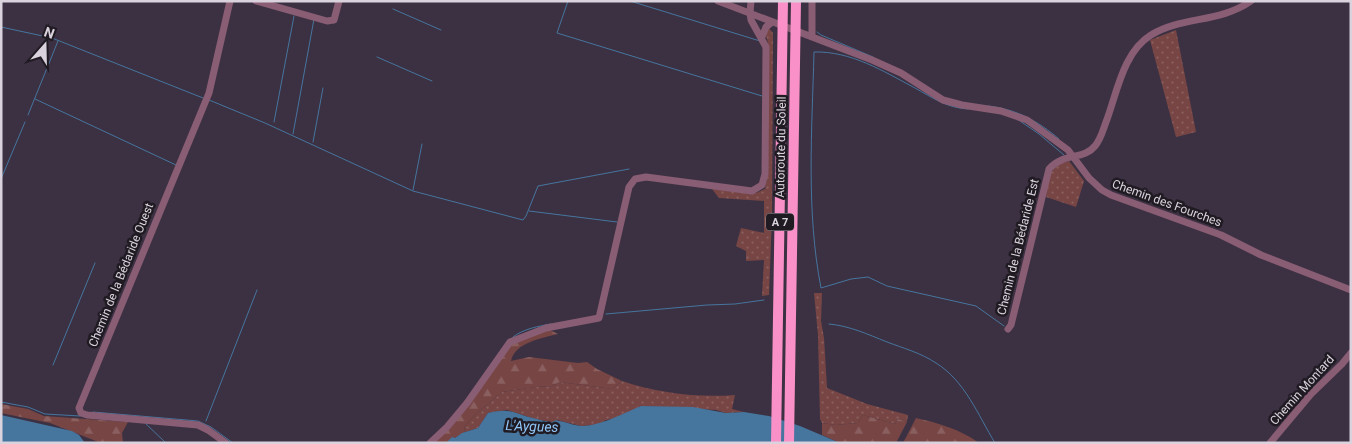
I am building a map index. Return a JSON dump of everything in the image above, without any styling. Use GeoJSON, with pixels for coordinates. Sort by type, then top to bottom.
{"type":"FeatureCollection","features":[{"type":"Feature","properties":{"kind":"highway","name":"Autoroute du Soleil"},"geometry":{"type":"LineString","coordinates":[[776,443],[783,1]]}},
{"type":"Feature","properties":{"kind":"highway","name":"Autoroute du Soleil"},"geometry":{"type":"LineString","coordinates":[[789,443],[796,1]]}},
{"type":"Feature","properties":{"kind":"street","name":"Chemin de la Bédaride Ouest"},"geometry":{"type":"LineString","coordinates":[[226,443],[198,425],[86,415],[81,413],[79,408],[209,93],[230,1]]}},
{"type":"Feature","properties":{"kind":"street"},"geometry":{"type":"LineString","coordinates":[[256,1],[327,21],[334,20],[339,1]]}},
{"type":"Feature","properties":{"kind":"street","name":"Chemin des Fourches"},"geometry":{"type":"LineString","coordinates":[[718,1],[872,60],[901,73],[952,104],[1016,115],[1036,126],[1074,156],[1095,184],[1111,196],[1221,235],[1273,261],[1351,290]]}},
{"type":"Feature","properties":{"kind":"street"},"geometry":{"type":"LineString","coordinates":[[430,443],[447,427],[467,403],[510,342],[546,328],[599,318],[629,187],[635,179],[646,177],[752,191],[762,186],[765,174],[766,47],[751,20],[751,1]]}},
{"type":"Feature","properties":{"kind":"street"},"geometry":{"type":"LineString","coordinates":[[809,36],[812,1]]}},
{"type":"Feature","properties":{"kind":"street","name":"Chemin de la Bédaride Est"},"geometry":{"type":"LineString","coordinates":[[1008,329],[1011,325],[1049,169],[1054,163],[1064,158],[1087,152],[1095,146],[1099,140],[1123,74],[1131,56],[1141,42],[1163,29],[1220,16],[1238,9],[1251,1]]}},
{"type":"Feature","properties":{"kind":"street"},"geometry":{"type":"LineString","coordinates":[[762,37],[766,27],[772,22]]}},
{"type":"Feature","properties":{"kind":"street","name":"Chemin Montard"},"geometry":{"type":"LineString","coordinates":[[1270,443],[1305,401],[1351,353]]}},
{"type":"Feature","properties":{"kind":"green space"},"geometry":{"type":"Polygon","coordinates":[[[768,27],[773,33],[772,214],[769,295],[762,296],[764,260],[746,261],[746,251],[736,246],[741,228],[764,233],[764,201],[719,198],[712,189],[756,193],[765,189],[767,178],[768,43],[765,32],[768,27]]]}},
{"type":"Feature","properties":{"kind":"green space"},"geometry":{"type":"Polygon","coordinates":[[[1176,30],[1196,132],[1176,137],[1150,40],[1176,30]]]}},
{"type":"Feature","properties":{"kind":"green space"},"geometry":{"type":"Polygon","coordinates":[[[1069,161],[1084,181],[1076,207],[1046,197],[1049,179],[1053,170],[1062,163],[1069,161]]]}},
{"type":"Feature","properties":{"kind":"green space"},"geometry":{"type":"Polygon","coordinates":[[[814,293],[822,293],[821,321],[827,388],[867,404],[908,415],[907,422],[898,419],[895,424],[863,415],[858,423],[836,425],[822,423],[820,419],[818,335],[814,293]]]}},
{"type":"Feature","properties":{"kind":"green space"},"geometry":{"type":"Polygon","coordinates":[[[548,329],[558,334],[524,345],[518,349],[511,361],[529,357],[578,363],[587,362],[622,381],[612,389],[560,382],[552,386],[502,392],[478,412],[464,427],[465,432],[446,443],[433,443],[512,344],[548,329]]]}},
{"type":"Feature","properties":{"kind":"green space"},"geometry":{"type":"Polygon","coordinates":[[[622,381],[678,394],[735,395],[732,409],[744,412],[726,413],[716,410],[641,406],[618,418],[606,420],[597,425],[581,426],[557,420],[552,422],[535,419],[507,410],[488,413],[478,428],[465,432],[464,427],[478,412],[502,392],[552,386],[560,382],[612,389],[622,381]]]}},
{"type":"Feature","properties":{"kind":"green space"},"geometry":{"type":"Polygon","coordinates":[[[1,404],[28,409],[44,416],[128,422],[122,433],[123,443],[101,443],[50,423],[1,413],[1,404]]]}},
{"type":"Feature","properties":{"kind":"green space"},"geometry":{"type":"Polygon","coordinates":[[[863,415],[895,424],[898,419],[907,422],[896,443],[840,443],[822,435],[822,423],[836,425],[858,423],[863,415]]]}},
{"type":"Feature","properties":{"kind":"green space"},"geometry":{"type":"Polygon","coordinates":[[[916,418],[957,430],[979,443],[903,443],[916,418]]]}},
{"type":"Feature","properties":{"kind":"water","name":"L'Aygues"},"geometry":{"type":"Polygon","coordinates":[[[641,406],[693,407],[726,413],[744,412],[769,416],[800,426],[840,443],[446,443],[452,437],[455,438],[462,433],[478,428],[488,413],[496,411],[508,411],[547,421],[552,422],[556,420],[582,426],[604,422],[641,406]]]}},
{"type":"Feature","properties":{"kind":"water"},"geometry":{"type":"Polygon","coordinates":[[[1,415],[72,431],[79,435],[85,443],[1,443],[1,415]]]}},
{"type":"Feature","properties":{"kind":"waterway"},"geometry":{"type":"LineString","coordinates":[[568,1],[557,33],[762,96]]}},
{"type":"Feature","properties":{"kind":"waterway"},"geometry":{"type":"LineString","coordinates":[[630,1],[760,41]]}},
{"type":"Feature","properties":{"kind":"waterway"},"geometry":{"type":"LineString","coordinates":[[393,9],[441,30]]}},
{"type":"Feature","properties":{"kind":"waterway"},"geometry":{"type":"LineString","coordinates":[[274,122],[294,16]]}},
{"type":"Feature","properties":{"kind":"waterway"},"geometry":{"type":"LineString","coordinates":[[293,134],[314,19]]}},
{"type":"Feature","properties":{"kind":"waterway"},"geometry":{"type":"LineString","coordinates":[[1,27],[52,38],[203,98]]}},
{"type":"Feature","properties":{"kind":"waterway"},"geometry":{"type":"LineString","coordinates":[[817,32],[873,57]]}},
{"type":"Feature","properties":{"kind":"waterway"},"geometry":{"type":"LineString","coordinates":[[28,115],[58,41]]}},
{"type":"Feature","properties":{"kind":"waterway"},"geometry":{"type":"LineString","coordinates":[[968,109],[953,107],[940,102],[879,69],[854,58],[814,52],[811,170],[816,259],[821,288],[851,279],[868,277],[887,286],[976,306],[1004,326]]}},
{"type":"Feature","properties":{"kind":"waterway"},"geometry":{"type":"LineString","coordinates":[[377,57],[432,81]]}},
{"type":"Feature","properties":{"kind":"waterway"},"geometry":{"type":"LineString","coordinates":[[313,142],[323,88]]}},
{"type":"Feature","properties":{"kind":"waterway"},"geometry":{"type":"LineString","coordinates":[[35,99],[176,165]]}},
{"type":"Feature","properties":{"kind":"waterway"},"geometry":{"type":"LineString","coordinates":[[209,100],[265,123],[413,191],[523,220],[538,186],[629,169]]}},
{"type":"Feature","properties":{"kind":"waterway"},"geometry":{"type":"LineString","coordinates":[[988,106],[1008,110],[1026,117],[1059,139]]}},
{"type":"Feature","properties":{"kind":"waterway"},"geometry":{"type":"LineString","coordinates":[[1020,121],[1064,155]]}},
{"type":"Feature","properties":{"kind":"waterway"},"geometry":{"type":"LineString","coordinates":[[1,179],[25,122]]}},
{"type":"Feature","properties":{"kind":"waterway"},"geometry":{"type":"LineString","coordinates":[[413,190],[422,144]]}},
{"type":"Feature","properties":{"kind":"waterway"},"geometry":{"type":"LineString","coordinates":[[529,211],[617,222]]}},
{"type":"Feature","properties":{"kind":"waterway"},"geometry":{"type":"LineString","coordinates":[[53,365],[95,263]]}},
{"type":"Feature","properties":{"kind":"waterway"},"geometry":{"type":"LineString","coordinates":[[206,421],[257,290]]}},
{"type":"Feature","properties":{"kind":"waterway"},"geometry":{"type":"LineString","coordinates":[[606,314],[764,300]]}},
{"type":"Feature","properties":{"kind":"waterway"},"geometry":{"type":"LineString","coordinates":[[513,337],[526,330],[551,324]]}},
{"type":"Feature","properties":{"kind":"waterway"},"geometry":{"type":"LineString","coordinates":[[829,324],[858,331],[918,354],[930,359],[946,370],[963,389],[995,443]]}},
{"type":"Feature","properties":{"kind":"waterway"},"geometry":{"type":"LineString","coordinates":[[1,402],[28,407],[45,414],[80,416]]}},
{"type":"Feature","properties":{"kind":"waterway"},"geometry":{"type":"LineString","coordinates":[[93,412],[198,421],[211,427],[233,443]]}},
{"type":"Feature","properties":{"kind":"waterway"},"geometry":{"type":"LineString","coordinates":[[145,423],[166,443]]}}]}
